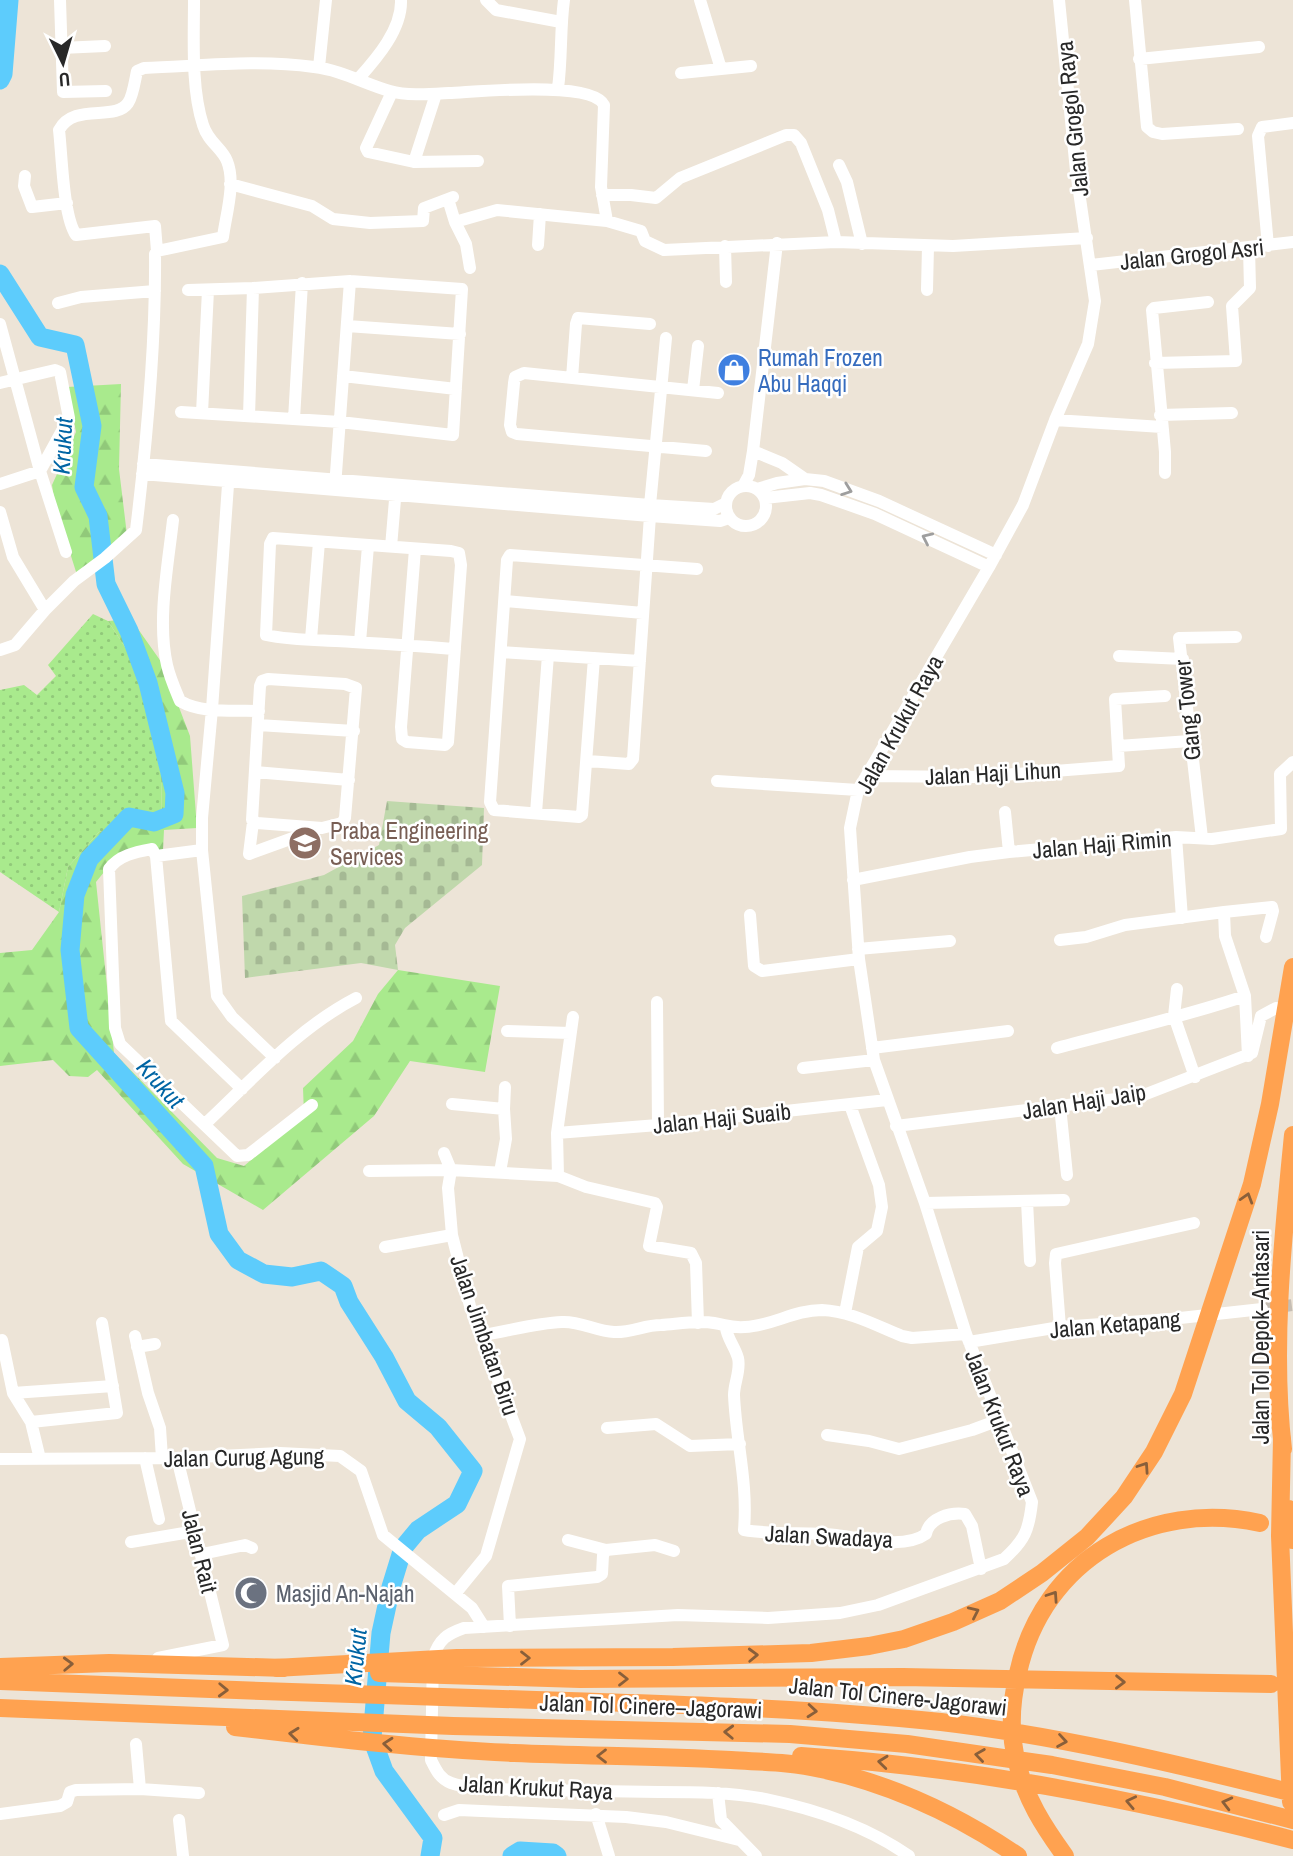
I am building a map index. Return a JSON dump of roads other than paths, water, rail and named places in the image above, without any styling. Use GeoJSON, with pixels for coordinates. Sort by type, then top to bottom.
{"type":"FeatureCollection","features":[{"type":"Feature","properties":{"kind":"highway"},"geometry":{"type":"LineString","coordinates":[[0,1667],[109,1663],[371,1668],[811,1653],[904,1639],[953,1622],[1000,1601],[1042,1573],[1087,1537],[1124,1497],[1154,1452],[1183,1394],[1252,1184],[1267,1117],[1293,967]]}},
{"type":"Feature","properties":{"kind":"highway","name":"Jalan Tol Depok–Antasari"},"geometry":{"type":"LineString","coordinates":[[1293,1135],[1284,1229],[1279,1346],[1282,1438],[1293,1540]]}},
{"type":"Feature","properties":{"kind":"highway"},"geometry":{"type":"LineString","coordinates":[[1282,1438],[1280,1536],[1290,1745],[1292,1856]]}},
{"type":"Feature","properties":{"kind":"highway"},"geometry":{"type":"LineString","coordinates":[[1065,1856],[1044,1826],[1027,1794],[1016,1761],[1013,1692],[1021,1656],[1032,1628],[1057,1589],[1081,1565],[1109,1545],[1136,1531],[1185,1518],[1212,1516],[1261,1523]]}},
{"type":"Feature","properties":{"kind":"highway"},"geometry":{"type":"LineString","coordinates":[[457,1666],[685,1679],[903,1677],[1271,1684]]}},
{"type":"Feature","properties":{"kind":"highway","name":"Jalan Tol Cinere-Jagorawi"},"geometry":{"type":"LineString","coordinates":[[0,1681],[783,1708],[943,1723],[1069,1742],[1178,1764],[1293,1793]]}},
{"type":"Feature","properties":{"kind":"highway","name":"Jalan Tol Cinere–Jagorawi"},"geometry":{"type":"LineString","coordinates":[[0,1708],[453,1726],[790,1734],[907,1744],[1052,1765],[1165,1787],[1293,1820]]}},
{"type":"Feature","properties":{"kind":"highway"},"geometry":{"type":"LineString","coordinates":[[103,1713],[463,1751],[568,1756],[666,1756],[746,1752],[857,1759],[969,1772],[1077,1790],[1293,1840]]}},
{"type":"Feature","properties":{"kind":"highway"},"geometry":{"type":"LineString","coordinates":[[666,1756],[821,1769],[880,1786],[942,1811],[992,1838],[1018,1856]]}},
{"type":"Feature","properties":{"kind":"street"},"geometry":{"type":"LineString","coordinates":[[60,0],[63,92],[106,90]]}},
{"type":"Feature","properties":{"kind":"street"},"geometry":{"type":"LineString","coordinates":[[157,251],[223,237],[230,184],[227,160],[209,141],[202,124],[194,66],[194,0]]}},
{"type":"Feature","properties":{"kind":"street"},"geometry":{"type":"LineString","coordinates":[[318,67],[326,0]]}},
{"type":"Feature","properties":{"kind":"street"},"geometry":{"type":"LineString","coordinates":[[486,0],[496,10],[561,22]]}},
{"type":"Feature","properties":{"kind":"street"},"geometry":{"type":"LineString","coordinates":[[558,88],[562,60],[561,22],[565,0]]}},
{"type":"Feature","properties":{"kind":"street"},"geometry":{"type":"LineString","coordinates":[[700,0],[721,69]]}},
{"type":"Feature","properties":{"kind":"street","name":"Jalan Grogol Raya"},"geometry":{"type":"LineString","coordinates":[[1059,0],[1076,171],[1087,238]]}},
{"type":"Feature","properties":{"kind":"street"},"geometry":{"type":"LineString","coordinates":[[1135,0],[1147,127],[1162,134],[1238,128]]}},
{"type":"Feature","properties":{"kind":"street"},"geometry":{"type":"LineString","coordinates":[[359,79],[376,60],[392,34],[405,2]]}},
{"type":"Feature","properties":{"kind":"street"},"geometry":{"type":"LineString","coordinates":[[61,48],[105,47]]}},
{"type":"Feature","properties":{"kind":"street"},"geometry":{"type":"LineString","coordinates":[[1139,59],[1259,47]]}},
{"type":"Feature","properties":{"kind":"street"},"geometry":{"type":"LineString","coordinates":[[0,650],[15,645],[74,581],[105,558],[135,530],[143,469],[155,290],[155,226],[76,235],[72,229],[67,203],[59,130],[63,122],[71,116],[120,109],[128,103],[137,71],[144,68],[274,62],[318,67],[393,92],[436,94],[558,88],[602,101],[604,105],[602,195],[607,221]]}},
{"type":"Feature","properties":{"kind":"street"},"geometry":{"type":"LineString","coordinates":[[681,74],[751,66]]}},
{"type":"Feature","properties":{"kind":"street"},"geometry":{"type":"LineString","coordinates":[[393,92],[366,150],[414,162],[478,161]]}},
{"type":"Feature","properties":{"kind":"street"},"geometry":{"type":"LineString","coordinates":[[414,162],[436,94]]}},
{"type":"Feature","properties":{"kind":"street"},"geometry":{"type":"LineString","coordinates":[[1268,246],[1259,130],[1262,127],[1293,123]]}},
{"type":"Feature","properties":{"kind":"street"},"geometry":{"type":"LineString","coordinates":[[602,195],[656,198],[680,178],[692,172],[786,135],[794,135],[802,143],[828,210],[836,242]]}},
{"type":"Feature","properties":{"kind":"street"},"geometry":{"type":"LineString","coordinates":[[839,165],[847,182],[862,244]]}},
{"type":"Feature","properties":{"kind":"street"},"geometry":{"type":"LineString","coordinates":[[24,176],[24,186],[32,207],[67,203]]}},
{"type":"Feature","properties":{"kind":"street"},"geometry":{"type":"LineString","coordinates":[[230,184],[313,206],[333,219],[370,223],[423,221],[424,208],[451,198],[456,222],[466,244],[470,268]]}},
{"type":"Feature","properties":{"kind":"street"},"geometry":{"type":"LineString","coordinates":[[456,222],[497,211],[607,221],[642,231],[645,241],[664,250],[777,243],[836,242],[928,246],[1087,238]]}},
{"type":"Feature","properties":{"kind":"street"},"geometry":{"type":"LineString","coordinates":[[538,245],[540,214]]}},
{"type":"Feature","properties":{"kind":"street","name":"Jalan Krukut Raya"},"geometry":{"type":"LineString","coordinates":[[909,1856],[867,1833],[805,1809],[765,1799],[718,1793],[513,1789],[447,1782],[438,1774],[431,1760],[433,1658],[437,1644],[451,1633],[464,1628],[678,1615],[768,1618],[839,1614],[878,1605],[1004,1559],[1020,1545],[1030,1526],[1032,1502],[991,1423],[925,1203],[869,1056],[850,828],[858,790],[1023,505],[1087,344],[1094,314],[1087,238]]}},
{"type":"Feature","properties":{"kind":"street","name":"Jalan Grogol Asri"},"geometry":{"type":"LineString","coordinates":[[1091,265],[1293,242]]}},
{"type":"Feature","properties":{"kind":"street"},"geometry":{"type":"LineString","coordinates":[[726,503],[729,518],[739,525],[756,524],[767,510],[754,487],[753,451],[777,243]]}},
{"type":"Feature","properties":{"kind":"street"},"geometry":{"type":"LineString","coordinates":[[725,246],[726,282]]}},
{"type":"Feature","properties":{"kind":"street"},"geometry":{"type":"LineString","coordinates":[[927,290],[928,246]]}},
{"type":"Feature","properties":{"kind":"street"},"geometry":{"type":"LineString","coordinates":[[1155,363],[1236,361],[1231,306],[1250,288],[1249,248]]}},
{"type":"Feature","properties":{"kind":"street"},"geometry":{"type":"LineString","coordinates":[[335,485],[351,281]]}},
{"type":"Feature","properties":{"kind":"street"},"geometry":{"type":"LineString","coordinates":[[181,412],[340,422],[453,435],[463,291],[461,288],[351,281],[188,290]]}},
{"type":"Feature","properties":{"kind":"street"},"geometry":{"type":"LineString","coordinates":[[294,419],[302,283]]}},
{"type":"Feature","properties":{"kind":"street"},"geometry":{"type":"LineString","coordinates":[[249,416],[253,288]]}},
{"type":"Feature","properties":{"kind":"street"},"geometry":{"type":"LineString","coordinates":[[58,303],[70,299],[155,290]]}},
{"type":"Feature","properties":{"kind":"street"},"geometry":{"type":"LineString","coordinates":[[202,414],[208,290]]}},
{"type":"Feature","properties":{"kind":"street"},"geometry":{"type":"LineString","coordinates":[[1165,473],[1152,313],[1154,308],[1208,302]]}},
{"type":"Feature","properties":{"kind":"street"},"geometry":{"type":"LineString","coordinates":[[572,378],[578,318],[650,324]]}},
{"type":"Feature","properties":{"kind":"street"},"geometry":{"type":"LineString","coordinates":[[0,324],[40,471],[66,552]]}},
{"type":"Feature","properties":{"kind":"street"},"geometry":{"type":"LineString","coordinates":[[347,326],[460,334]]}},
{"type":"Feature","properties":{"kind":"street"},"geometry":{"type":"LineString","coordinates":[[588,761],[629,764],[633,759],[650,510],[666,338]]}},
{"type":"Feature","properties":{"kind":"street"},"geometry":{"type":"LineString","coordinates":[[693,390],[698,346]]}},
{"type":"Feature","properties":{"kind":"street"},"geometry":{"type":"LineString","coordinates":[[0,383],[55,370],[60,372],[69,418],[40,471],[0,484]]}},
{"type":"Feature","properties":{"kind":"street"},"geometry":{"type":"LineString","coordinates":[[706,451],[512,432],[510,425],[515,377],[524,373],[718,393]]}},
{"type":"Feature","properties":{"kind":"street"},"geometry":{"type":"LineString","coordinates":[[344,376],[456,389]]}},
{"type":"Feature","properties":{"kind":"street"},"geometry":{"type":"LineString","coordinates":[[1055,420],[1161,421],[1232,413]]}},
{"type":"Feature","properties":{"kind":"street"},"geometry":{"type":"LineString","coordinates":[[753,451],[782,463],[809,479],[878,501],[996,555]]}},
{"type":"Feature","properties":{"kind":"street"},"geometry":{"type":"LineString","coordinates":[[143,469],[650,510],[720,521],[729,518]]}},
{"type":"Feature","properties":{"kind":"street"},"geometry":{"type":"LineString","coordinates":[[228,477],[202,818],[202,850],[217,996],[232,1017],[275,1058]]}},
{"type":"Feature","properties":{"kind":"street"},"geometry":{"type":"LineString","coordinates":[[650,510],[714,509],[726,503],[734,490],[809,479]]}},
{"type":"Feature","properties":{"kind":"street"},"geometry":{"type":"LineString","coordinates":[[809,479],[810,493]]}},
{"type":"Feature","properties":{"kind":"street"},"geometry":{"type":"LineString","coordinates":[[754,487],[810,493],[875,514],[989,567]]}},
{"type":"Feature","properties":{"kind":"street"},"geometry":{"type":"LineString","coordinates":[[391,547],[396,490]]}},
{"type":"Feature","properties":{"kind":"street"},"geometry":{"type":"LineString","coordinates":[[0,512],[13,557],[45,610]]}},
{"type":"Feature","properties":{"kind":"street"},"geometry":{"type":"LineString","coordinates":[[173,520],[163,629],[167,664],[180,701],[191,706],[212,709],[259,711]]}},
{"type":"Feature","properties":{"kind":"street"},"geometry":{"type":"LineString","coordinates":[[415,549],[408,646],[401,736],[404,741],[444,745],[449,742],[462,558],[457,552],[273,538],[270,544],[266,635],[312,639],[360,642],[408,646],[455,649]]}},
{"type":"Feature","properties":{"kind":"street"},"geometry":{"type":"LineString","coordinates":[[312,639],[319,542]]}},
{"type":"Feature","properties":{"kind":"street"},"geometry":{"type":"LineString","coordinates":[[360,642],[368,546]]}},
{"type":"Feature","properties":{"kind":"street"},"geometry":{"type":"LineString","coordinates":[[594,658],[582,815],[579,817],[498,812],[490,805],[507,560],[510,555],[697,569]]}},
{"type":"Feature","properties":{"kind":"street"},"geometry":{"type":"LineString","coordinates":[[505,601],[643,612]]}},
{"type":"Feature","properties":{"kind":"street","name":"Gang Tower"},"geometry":{"type":"LineString","coordinates":[[1202,838],[1179,638],[1236,637]]}},
{"type":"Feature","properties":{"kind":"street"},"geometry":{"type":"LineString","coordinates":[[501,652],[640,661]]}},
{"type":"Feature","properties":{"kind":"street"},"geometry":{"type":"LineString","coordinates":[[536,813],[548,655]]}},
{"type":"Feature","properties":{"kind":"street"},"geometry":{"type":"LineString","coordinates":[[1119,656],[1183,659]]}},
{"type":"Feature","properties":{"kind":"street"},"geometry":{"type":"LineString","coordinates":[[268,679],[351,685],[356,691],[344,821],[249,854],[258,725],[262,681],[268,679]]}},
{"type":"Feature","properties":{"kind":"street"},"geometry":{"type":"LineString","coordinates":[[1165,696],[1115,699],[1118,746],[1190,741]]}},
{"type":"Feature","properties":{"kind":"street"},"geometry":{"type":"LineString","coordinates":[[258,725],[354,731]]}},
{"type":"Feature","properties":{"kind":"street","name":"Jalan Haji Lihun"},"geometry":{"type":"LineString","coordinates":[[866,776],[977,777],[1119,766],[1118,746]]}},
{"type":"Feature","properties":{"kind":"street","name":"Jalan Haji Rimin"},"geometry":{"type":"LineString","coordinates":[[853,880],[1009,852],[1176,837],[1212,839],[1281,829],[1280,774],[1293,762]]}},
{"type":"Feature","properties":{"kind":"street"},"geometry":{"type":"LineString","coordinates":[[255,772],[349,780]]}},
{"type":"Feature","properties":{"kind":"street"},"geometry":{"type":"LineString","coordinates":[[717,781],[858,790]]}},
{"type":"Feature","properties":{"kind":"street"},"geometry":{"type":"LineString","coordinates":[[1004,812],[1009,852]]}},
{"type":"Feature","properties":{"kind":"street"},"geometry":{"type":"LineString","coordinates":[[253,822],[321,828]]}},
{"type":"Feature","properties":{"kind":"street"},"geometry":{"type":"LineString","coordinates":[[1176,837],[1182,919]]}},
{"type":"Feature","properties":{"kind":"street"},"geometry":{"type":"LineString","coordinates":[[242,1089],[171,1021],[156,856],[152,849],[133,852],[109,869],[115,1028],[120,1044],[237,1156],[245,1156],[312,1105]]}},
{"type":"Feature","properties":{"kind":"street"},"geometry":{"type":"LineString","coordinates":[[156,856],[202,850]]}},
{"type":"Feature","properties":{"kind":"street"},"geometry":{"type":"LineString","coordinates":[[1060,940],[1086,937],[1125,925],[1272,907],[1266,937]]}},
{"type":"Feature","properties":{"kind":"street"},"geometry":{"type":"LineString","coordinates":[[1224,912],[1225,936],[1245,996],[1248,1056]]}},
{"type":"Feature","properties":{"kind":"street"},"geometry":{"type":"LineString","coordinates":[[750,915],[754,966],[762,971],[950,941]]}},
{"type":"Feature","properties":{"kind":"street"},"geometry":{"type":"LineString","coordinates":[[1177,989],[1174,1016],[1195,1077]]}},
{"type":"Feature","properties":{"kind":"street"},"geometry":{"type":"LineString","coordinates":[[1057,1048],[1204,1010],[1245,996]]}},
{"type":"Feature","properties":{"kind":"street"},"geometry":{"type":"LineString","coordinates":[[205,1124],[330,1011],[356,998]]}},
{"type":"Feature","properties":{"kind":"street"},"geometry":{"type":"LineString","coordinates":[[657,1002],[658,1125]]}},
{"type":"Feature","properties":{"kind":"street"},"geometry":{"type":"LineString","coordinates":[[1248,1056],[1255,1050],[1261,1016],[1276,1008]]}},
{"type":"Feature","properties":{"kind":"street"},"geometry":{"type":"LineString","coordinates":[[558,1176],[557,1133],[573,1017]]}},
{"type":"Feature","properties":{"kind":"street"},"geometry":{"type":"LineString","coordinates":[[507,1031],[570,1033]]}},
{"type":"Feature","properties":{"kind":"street"},"geometry":{"type":"LineString","coordinates":[[803,1068],[840,1064],[869,1056],[1008,1031]]}},
{"type":"Feature","properties":{"kind":"street","name":"Jalan Haji Jaip"},"geometry":{"type":"LineString","coordinates":[[896,1126],[1141,1096],[1248,1056]]}},
{"type":"Feature","properties":{"kind":"street"},"geometry":{"type":"LineString","coordinates":[[500,1172],[506,1139],[505,1087]]}},
{"type":"Feature","properties":{"kind":"street","name":"Jalan Haji Suaib"},"geometry":{"type":"LineString","coordinates":[[557,1133],[887,1100]]}},
{"type":"Feature","properties":{"kind":"street"},"geometry":{"type":"LineString","coordinates":[[452,1104],[504,1109]]}},
{"type":"Feature","properties":{"kind":"street"},"geometry":{"type":"LineString","coordinates":[[845,1313],[858,1247],[877,1231],[882,1207],[879,1185],[855,1104]]}},
{"type":"Feature","properties":{"kind":"street"},"geometry":{"type":"LineString","coordinates":[[1060,1106],[1067,1175]]}},
{"type":"Feature","properties":{"kind":"street"},"geometry":{"type":"LineString","coordinates":[[444,1153],[451,1170]]}},
{"type":"Feature","properties":{"kind":"street"},"geometry":{"type":"LineString","coordinates":[[369,1171],[451,1170],[558,1176],[586,1187],[655,1203],[657,1207],[649,1246],[691,1253],[695,1263],[698,1323]]}},
{"type":"Feature","properties":{"kind":"street","name":"Jalan Jimbatan Biru"},"geometry":{"type":"LineString","coordinates":[[451,1170],[448,1188],[452,1235],[470,1306],[520,1439],[486,1556],[455,1594]]}},
{"type":"Feature","properties":{"kind":"street"},"geometry":{"type":"LineString","coordinates":[[925,1203],[1065,1200]]}},
{"type":"Feature","properties":{"kind":"street"},"geometry":{"type":"LineString","coordinates":[[1027,1201],[1030,1261]]}},
{"type":"Feature","properties":{"kind":"street"},"geometry":{"type":"LineString","coordinates":[[1060,1327],[1056,1254],[1194,1223]]}},
{"type":"Feature","properties":{"kind":"street"},"geometry":{"type":"LineString","coordinates":[[385,1247],[452,1235]]}},
{"type":"Feature","properties":{"kind":"street","name":"Jalan Ketapang"},"geometry":{"type":"LineString","coordinates":[[483,1335],[562,1322],[583,1324],[611,1332],[632,1332],[655,1325],[698,1323],[715,1323],[726,1328],[768,1324],[793,1314],[821,1310],[845,1313],[902,1336],[965,1337],[1262,1309]]}},
{"type":"Feature","properties":{"kind":"street"},"geometry":{"type":"LineString","coordinates":[[31,1422],[117,1413],[102,1323]]}},
{"type":"Feature","properties":{"kind":"street","name":"Jalan Swadaya"},"geometry":{"type":"LineString","coordinates":[[726,1328],[738,1357],[734,1392],[746,1502],[744,1530],[774,1534],[835,1535],[881,1542],[920,1539],[926,1534],[932,1521],[958,1513],[965,1514],[972,1526],[981,1569]]}},
{"type":"Feature","properties":{"kind":"street"},"geometry":{"type":"LineString","coordinates":[[2,1340],[13,1393],[31,1422],[40,1459]]}},
{"type":"Feature","properties":{"kind":"street"},"geometry":{"type":"LineString","coordinates":[[155,1344],[136,1341],[148,1393],[160,1428],[162,1458]]}},
{"type":"Feature","properties":{"kind":"street"},"geometry":{"type":"LineString","coordinates":[[13,1393],[113,1386]]}},
{"type":"Feature","properties":{"kind":"street"},"geometry":{"type":"LineString","coordinates":[[827,1435],[869,1441],[899,1449],[991,1423]]}},
{"type":"Feature","properties":{"kind":"street"},"geometry":{"type":"LineString","coordinates":[[607,1428],[656,1424],[690,1446],[740,1444]]}},
{"type":"Feature","properties":{"kind":"street","name":"Jalan Curug Agung"},"geometry":{"type":"LineString","coordinates":[[0,1459],[177,1458],[279,1453],[340,1456],[361,1471],[383,1535],[472,1608],[484,1627]]}},
{"type":"Feature","properties":{"kind":"street"},"geometry":{"type":"LineString","coordinates":[[145,1458],[159,1519]]}},
{"type":"Feature","properties":{"kind":"street","name":"Jalan Rait"},"geometry":{"type":"LineString","coordinates":[[158,1658],[223,1645],[177,1458]]}},
{"type":"Feature","properties":{"kind":"street"},"geometry":{"type":"LineString","coordinates":[[131,1542],[196,1531]]}},
{"type":"Feature","properties":{"kind":"street"},"geometry":{"type":"LineString","coordinates":[[568,1540],[606,1550],[655,1545],[674,1551]]}},
{"type":"Feature","properties":{"kind":"street"},"geometry":{"type":"LineString","coordinates":[[202,1555],[245,1545],[252,1548]]}},
{"type":"Feature","properties":{"kind":"street"},"geometry":{"type":"LineString","coordinates":[[510,1626],[508,1586],[597,1577],[601,1574],[606,1550]]}},
{"type":"Feature","properties":{"kind":"street"},"geometry":{"type":"LineString","coordinates":[[135,1744],[140,1789]]}},
{"type":"Feature","properties":{"kind":"street"},"geometry":{"type":"LineString","coordinates":[[0,1814],[60,1806],[68,1802],[71,1792],[76,1790],[140,1789],[199,1793]]}},
{"type":"Feature","properties":{"kind":"street"},"geometry":{"type":"LineString","coordinates":[[511,1813],[513,1789]]}},
{"type":"Feature","properties":{"kind":"street"},"geometry":{"type":"LineString","coordinates":[[554,1790],[554,1813]]}},
{"type":"Feature","properties":{"kind":"street"},"geometry":{"type":"LineString","coordinates":[[718,1793],[722,1820],[738,1840],[756,1856]]}},
{"type":"Feature","properties":{"kind":"street"},"geometry":{"type":"LineString","coordinates":[[444,1815],[459,1810],[596,1814],[666,1822],[738,1840]]}},
{"type":"Feature","properties":{"kind":"street"},"geometry":{"type":"LineString","coordinates":[[596,1814],[609,1856]]}},
{"type":"Feature","properties":{"kind":"street"},"geometry":{"type":"LineString","coordinates":[[179,1820],[183,1856]]}},
{"type":"Feature","properties":{"kind":"waterway","name":"Krukut"},"geometry":{"type":"LineString","coordinates":[[0,80],[3,74],[9,0]]}},
{"type":"Feature","properties":{"kind":"waterway","name":"Krukut"},"geometry":{"type":"LineString","coordinates":[[0,274],[40,337],[75,345],[92,426],[84,487],[98,516],[106,584],[129,631],[148,683],[175,793],[174,814],[154,822],[129,817],[89,859],[75,895],[70,950],[79,1028],[204,1166],[219,1234],[238,1260],[264,1274],[292,1277],[321,1271],[343,1286],[349,1302],[384,1357],[407,1401],[438,1427],[473,1471],[457,1504],[418,1530],[403,1548],[381,1633],[372,1738],[384,1771],[433,1838],[430,1856]]}},
{"type":"Feature","properties":{"kind":"waterway","name":"Krukut"},"geometry":{"type":"LineString","coordinates":[[512,1856],[520,1851],[553,1853],[557,1856]]}},
{"type":"Feature","properties":{"kind":"tunnel"},"geometry":{"type":"LineString","coordinates":[[1262,1309],[1293,1305]]}},
{"type":"Feature","properties":{"kind":"place","name":"Rumah Frozen Abu Haqqi"},"geometry":{"type":"Point","coordinates":[734,370]}},
{"type":"Feature","properties":{"kind":"place","name":"Praba Engineering Services"},"geometry":{"type":"Point","coordinates":[305,843]}},
{"type":"Feature","properties":{"kind":"place","name":"Masjid An-Najah"},"geometry":{"type":"Point","coordinates":[251,1593]}}]}
